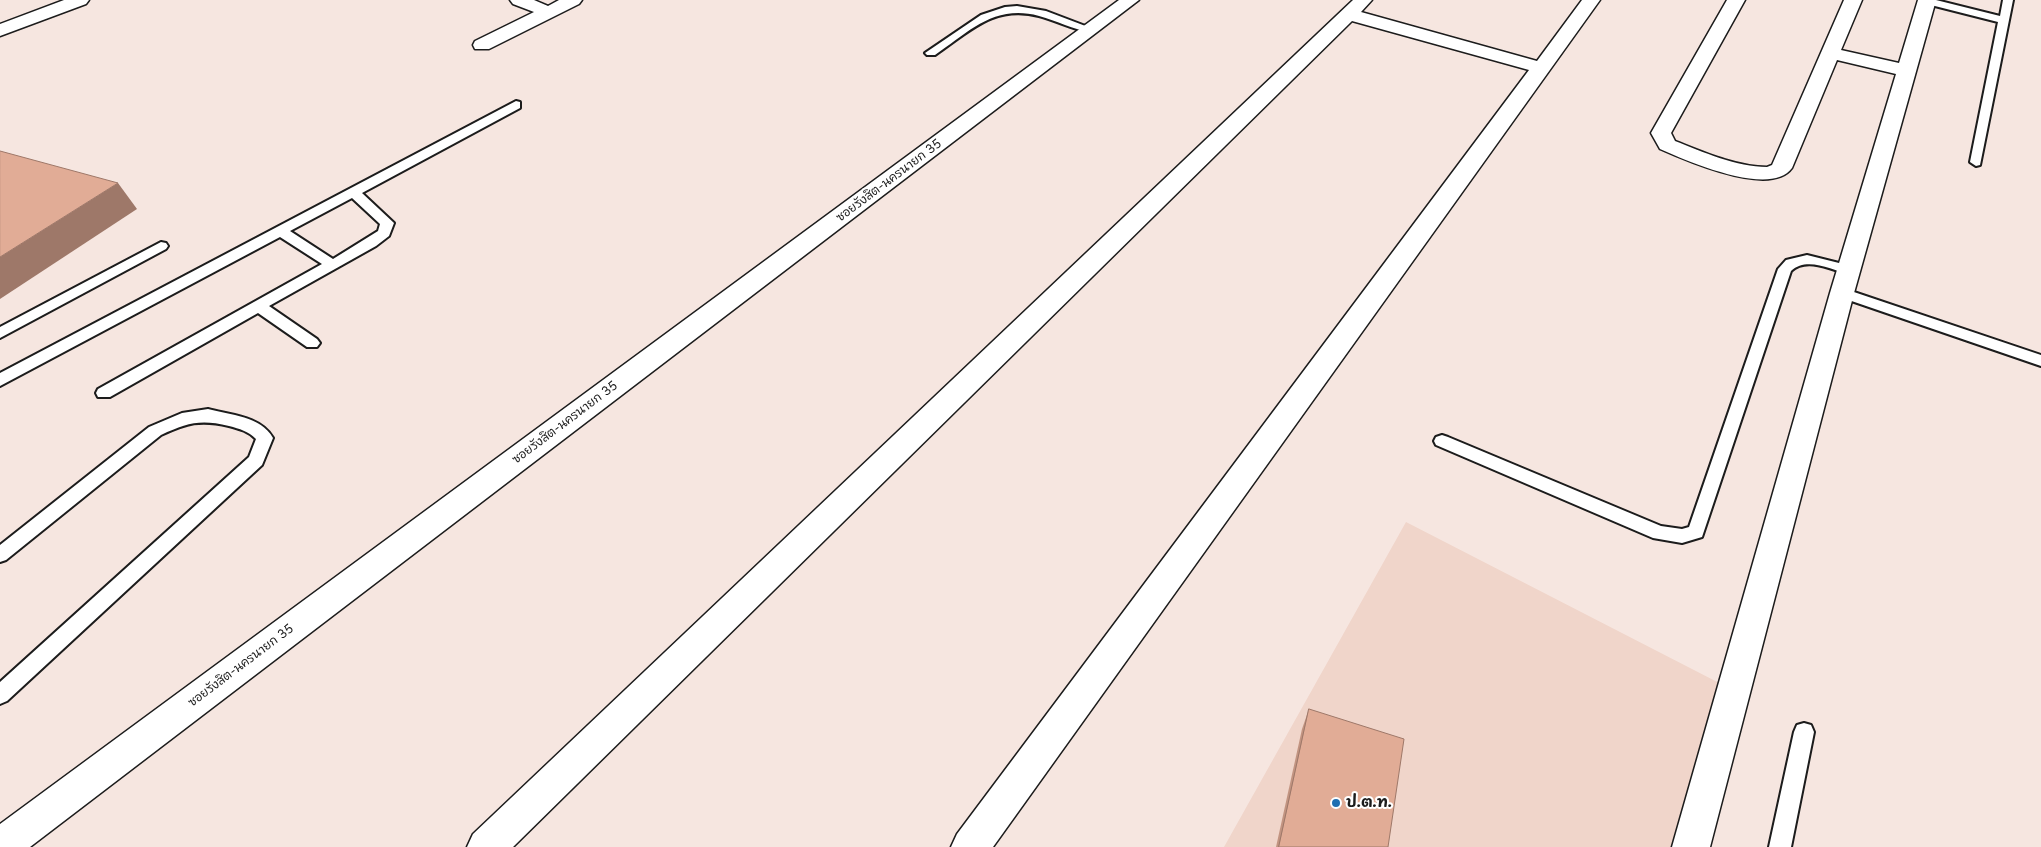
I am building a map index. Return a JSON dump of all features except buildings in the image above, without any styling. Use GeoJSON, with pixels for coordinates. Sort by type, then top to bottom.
{"type":"FeatureCollection","features":[{"type":"Feature","properties":{"kind":"street"},"geometry":{"type":"LineString","coordinates":[[0,30],[80,0]]}},
{"type":"Feature","properties":{"kind":"street"},"geometry":{"type":"LineString","coordinates":[[519,0],[548,12]]}},
{"type":"Feature","properties":{"kind":"street"},"geometry":{"type":"LineString","coordinates":[[482,45],[573,0]]}},
{"type":"Feature","properties":{"kind":"street","name":"ซอยรังสิต-นครนายก 35"},"geometry":{"type":"LineString","coordinates":[[0,847],[1130,0]]}},
{"type":"Feature","properties":{"kind":"street"},"geometry":{"type":"LineString","coordinates":[[970,847],[1591,0]]}},
{"type":"Feature","properties":{"kind":"street"},"geometry":{"type":"LineString","coordinates":[[1736,0],[1660,133],[1667,145],[1750,172],[1770,174],[1781,168],[1853,0]]}},
{"type":"Feature","properties":{"kind":"street"},"geometry":{"type":"LineString","coordinates":[[1691,847],[1846,282],[1927,0]]}},
{"type":"Feature","properties":{"kind":"street"},"geometry":{"type":"LineString","coordinates":[[486,847],[1356,7],[1542,68]]}},
{"type":"Feature","properties":{"kind":"street"},"geometry":{"type":"LineString","coordinates":[[1831,52],[1907,71]]}},
{"type":"Feature","properties":{"kind":"lane"},"geometry":{"type":"LineString","coordinates":[[1927,0],[2004,20]]}},
{"type":"Feature","properties":{"kind":"lane"},"geometry":{"type":"LineString","coordinates":[[1976,162],[2008,0]]}},
{"type":"Feature","properties":{"kind":"lane"},"geometry":{"type":"LineString","coordinates":[[931,52],[992,14],[1007,10],[1030,11],[1091,30]]}},
{"type":"Feature","properties":{"kind":"lane"},"geometry":{"type":"LineString","coordinates":[[0,380],[516,106]]}},
{"type":"Feature","properties":{"kind":"lane"},"geometry":{"type":"LineString","coordinates":[[104,393],[372,243],[384,233],[387,223],[353,192]]}},
{"type":"Feature","properties":{"kind":"lane"},"geometry":{"type":"LineString","coordinates":[[280,231],[333,265]]}},
{"type":"Feature","properties":{"kind":"lane"},"geometry":{"type":"LineString","coordinates":[[0,334],[160,246]]}},
{"type":"Feature","properties":{"kind":"lane"},"geometry":{"type":"LineString","coordinates":[[1442,441],[1659,534],[1682,536],[1696,532],[1785,269],[1791,261],[1802,259],[1846,282],[2041,361]]}},
{"type":"Feature","properties":{"kind":"lane"},"geometry":{"type":"LineString","coordinates":[[260,307],[312,343]]}},
{"type":"Feature","properties":{"kind":"lane"},"geometry":{"type":"LineString","coordinates":[[0,555],[155,431],[182,419],[208,415],[254,427],[265,438],[256,461],[0,695]]}},
{"type":"Feature","properties":{"kind":"lane"},"geometry":{"type":"LineString","coordinates":[[1780,847],[1804,732]]}},
{"type":"Feature","properties":{"kind":"shaded area"},"geometry":{"type":"Polygon","coordinates":[[[1406,522],[1727,687],[1677,847],[1224,847],[1406,522]]]}},
{"type":"Feature","properties":{"kind":"place","name":"ป.ต.ท."},"geometry":{"type":"Point","coordinates":[1336,803]}}]}
